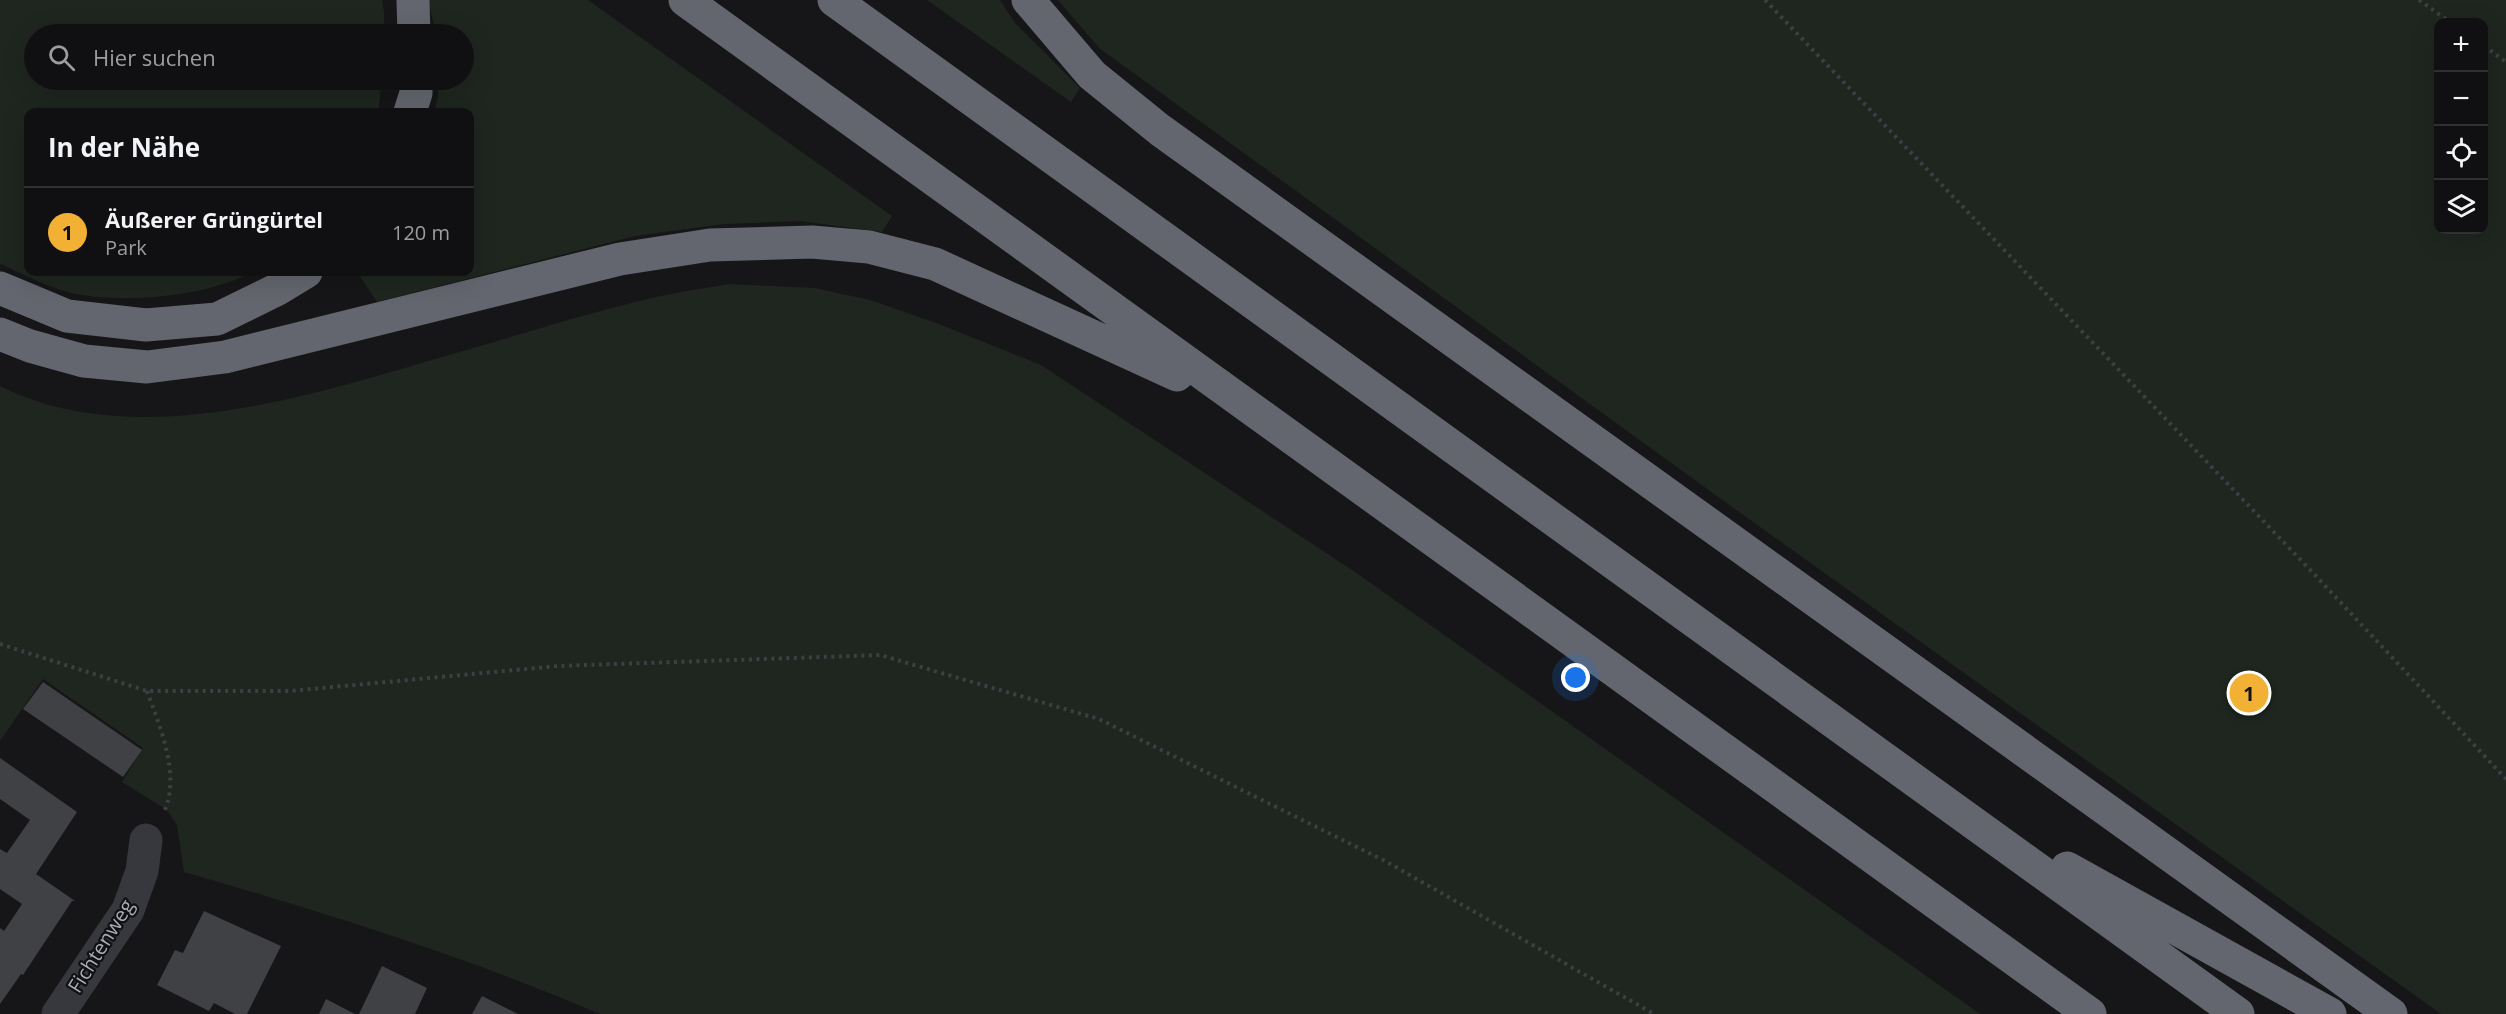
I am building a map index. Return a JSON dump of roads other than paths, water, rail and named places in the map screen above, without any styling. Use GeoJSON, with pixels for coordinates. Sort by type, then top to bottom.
{"type":"FeatureCollection","features":[{"type":"Feature","properties":{"kind":"highway"},"geometry":{"type":"LineString","coordinates":[[413,0],[414,24]]}},
{"type":"Feature","properties":{"kind":"highway"},"geometry":{"type":"LineString","coordinates":[[685,0],[2090,1014]]}},
{"type":"Feature","properties":{"kind":"highway"},"geometry":{"type":"LineString","coordinates":[[834,0],[2238,1014]]}},
{"type":"Feature","properties":{"kind":"highway"},"geometry":{"type":"LineString","coordinates":[[1028,0],[1092,75],[1160,130],[2391,1014]]}},
{"type":"Feature","properties":{"kind":"highway"},"geometry":{"type":"LineString","coordinates":[[411,108],[416,90]]}},
{"type":"Feature","properties":{"kind":"highway"},"geometry":{"type":"LineString","coordinates":[[0,334],[30,346],[84,361],[147,367],[225,357],[620,259],[710,244],[812,242],[869,247],[935,264],[1245,405]]}},
{"type":"Feature","properties":{"kind":"highway"},"geometry":{"type":"LineString","coordinates":[[0,288],[67,316],[146,325],[217,319],[299,276]]}},
{"type":"Feature","properties":{"kind":"highway"},"geometry":{"type":"LineString","coordinates":[[1938,796],[2330,1014]]}},
{"type":"Feature","properties":{"kind":"street","name":"Fichtenweg"},"geometry":{"type":"LineString","coordinates":[[58,1014],[128,910],[142,871],[146,840]]}},
{"type":"Feature","properties":{"kind":"place","name":"Äußerer Grüngürtel"},"geometry":{"type":"Point","coordinates":[2249,693]}}]}
